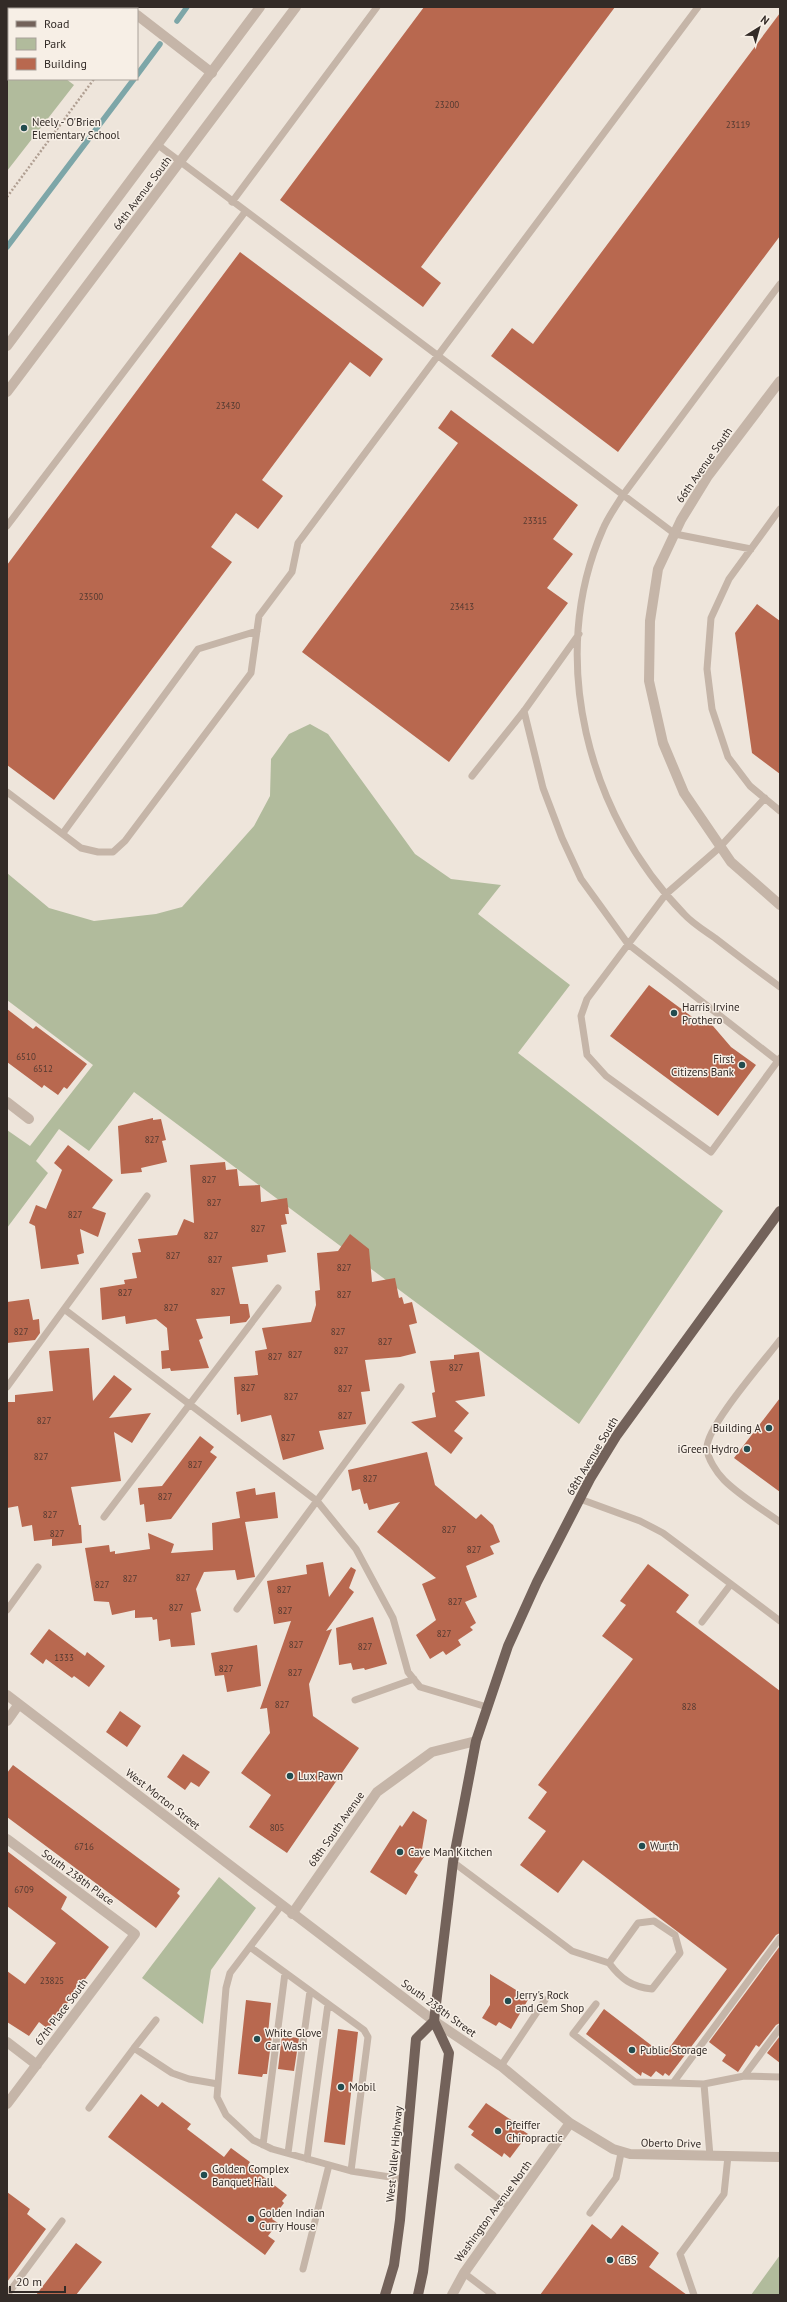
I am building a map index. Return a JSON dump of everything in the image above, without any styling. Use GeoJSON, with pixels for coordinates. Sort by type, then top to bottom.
{"type":"FeatureCollection","features":[{"type":"Feature","properties":{"kind":"main road","name":"68th Avenue South"},"geometry":{"type":"LineString","coordinates":[[476,1741],[508,1646],[537,1582],[580,1498],[617,1435],[780,1211]]}},
{"type":"Feature","properties":{"kind":"main road"},"geometry":{"type":"LineString","coordinates":[[418,2295],[422,2285],[449,2052],[434,2021],[453,1862],[476,1741]]}},
{"type":"Feature","properties":{"kind":"main road","name":"West Valley Highway"},"geometry":{"type":"LineString","coordinates":[[385,2295],[394,2265],[416,2039],[434,2021]]}},
{"type":"Feature","properties":{"kind":"street","name":"64th Avenue South"},"geometry":{"type":"LineString","coordinates":[[7,346],[260,7]]}},
{"type":"Feature","properties":{"kind":"street","name":"64th Avenue South"},"geometry":{"type":"LineString","coordinates":[[7,392],[296,7]]}},
{"type":"Feature","properties":{"kind":"street"},"geometry":{"type":"LineString","coordinates":[[138,16],[212,73]]}},
{"type":"Feature","properties":{"kind":"street","name":"66th Avenue South"},"geometry":{"type":"LineString","coordinates":[[780,381],[708,476],[674,534],[658,569],[650,621],[649,681],[663,743],[684,793],[720,848],[731,862],[767,896],[780,905]]}},
{"type":"Feature","properties":{"kind":"street"},"geometry":{"type":"LineString","coordinates":[[7,1102],[30,1119]]}},
{"type":"Feature","properties":{"kind":"street"},"geometry":{"type":"LineString","coordinates":[[7,1695],[19,1704],[7,1721]]}},
{"type":"Feature","properties":{"kind":"street","name":"West Morton Street"},"geometry":{"type":"LineString","coordinates":[[19,1704],[292,1914]]}},
{"type":"Feature","properties":{"kind":"street","name":"68th South Avenue"},"geometry":{"type":"LineString","coordinates":[[292,1914],[377,1792],[432,1752],[476,1741]]}},
{"type":"Feature","properties":{"kind":"street","name":"South 238th Place"},"geometry":{"type":"LineString","coordinates":[[7,1839],[135,1934]]}},
{"type":"Feature","properties":{"kind":"street","name":"South 238th Street"},"geometry":{"type":"LineString","coordinates":[[292,1914],[434,2021],[501,2066],[570,2123]]}},
{"type":"Feature","properties":{"kind":"street","name":"67th Place South"},"geometry":{"type":"LineString","coordinates":[[7,2104],[135,1934]]}},
{"type":"Feature","properties":{"kind":"street"},"geometry":{"type":"LineString","coordinates":[[7,2042],[37,2065]]}},
{"type":"Feature","properties":{"kind":"street","name":"Oberto Drive"},"geometry":{"type":"LineString","coordinates":[[570,2123],[621,2153],[780,2157]]}},
{"type":"Feature","properties":{"kind":"street","name":"Washington Avenue North"},"geometry":{"type":"LineString","coordinates":[[452,2295],[464,2273],[570,2123]]}},
{"type":"Feature","properties":{"kind":"lane"},"geometry":{"type":"LineString","coordinates":[[232,202],[377,7]]}},
{"type":"Feature","properties":{"kind":"lane"},"geometry":{"type":"LineString","coordinates":[[7,792],[81,848],[98,852],[113,852],[125,841],[251,673],[259,616],[292,572],[298,543],[698,7]]}},
{"type":"Feature","properties":{"kind":"lane"},"geometry":{"type":"LineString","coordinates":[[158,145],[674,534],[751,549]]}},
{"type":"Feature","properties":{"kind":"lane"},"geometry":{"type":"LineString","coordinates":[[7,526],[245,212]]}},
{"type":"Feature","properties":{"kind":"lane"},"geometry":{"type":"LineString","coordinates":[[780,284],[623,495],[603,528],[590,564],[582,597],[576,672],[584,722],[602,785],[626,839],[649,875],[685,916],[780,987]]}},
{"type":"Feature","properties":{"kind":"lane"},"geometry":{"type":"LineString","coordinates":[[780,509],[729,579],[711,618],[707,669],[712,710],[728,757],[750,786],[780,811]]}},
{"type":"Feature","properties":{"kind":"lane"},"geometry":{"type":"LineString","coordinates":[[63,833],[198,649],[257,632]]}},
{"type":"Feature","properties":{"kind":"lane"},"geometry":{"type":"LineString","coordinates":[[472,776],[524,711],[579,634]]}},
{"type":"Feature","properties":{"kind":"lane"},"geometry":{"type":"LineString","coordinates":[[524,711],[543,788],[562,838],[581,880],[628,944],[779,1060],[711,1152],[606,1076],[587,1055],[581,1016],[587,999],[628,944],[666,894],[720,848],[765,798]]}},
{"type":"Feature","properties":{"kind":"lane"},"geometry":{"type":"LineString","coordinates":[[7,1387],[147,1196]]}},
{"type":"Feature","properties":{"kind":"lane"},"geometry":{"type":"LineString","coordinates":[[104,1517],[278,1288]]}},
{"type":"Feature","properties":{"kind":"lane"},"geometry":{"type":"LineString","coordinates":[[64,1309],[317,1501],[356,1550],[392,1618],[408,1672],[420,1687],[487,1707]]}},
{"type":"Feature","properties":{"kind":"lane"},"geometry":{"type":"LineString","coordinates":[[780,1340],[718,1422],[709,1437],[707,1449],[713,1464],[724,1480],[780,1522]]}},
{"type":"Feature","properties":{"kind":"lane"},"geometry":{"type":"LineString","coordinates":[[236,1609],[401,1387]]}},
{"type":"Feature","properties":{"kind":"lane"},"geometry":{"type":"LineString","coordinates":[[580,1498],[640,1521],[663,1533],[780,1621]]}},
{"type":"Feature","properties":{"kind":"lane"},"geometry":{"type":"LineString","coordinates":[[7,1610],[38,1567]]}},
{"type":"Feature","properties":{"kind":"lane"},"geometry":{"type":"LineString","coordinates":[[702,1622],[731,1584]]}},
{"type":"Feature","properties":{"kind":"lane"},"geometry":{"type":"LineString","coordinates":[[354,1700],[414,1679]]}},
{"type":"Feature","properties":{"kind":"lane"},"geometry":{"type":"LineString","coordinates":[[453,1862],[572,1951],[609,1963],[617,1973],[636,1987],[652,1989],[680,1953],[675,1935],[654,1921],[638,1923],[609,1963]]}},
{"type":"Feature","properties":{"kind":"lane"},"geometry":{"type":"LineString","coordinates":[[281,1906],[230,1973],[226,1988],[217,2097],[226,2115],[248,2136],[263,2145],[351,2171],[403,2179]]}},
{"type":"Feature","properties":{"kind":"lane"},"geometry":{"type":"LineString","coordinates":[[672,2083],[780,1938]]}},
{"type":"Feature","properties":{"kind":"lane"},"geometry":{"type":"LineString","coordinates":[[250,1947],[364,2030],[368,2037],[351,2171]]}},
{"type":"Feature","properties":{"kind":"lane"},"geometry":{"type":"LineString","coordinates":[[263,2145],[285,1973]]}},
{"type":"Feature","properties":{"kind":"lane"},"geometry":{"type":"LineString","coordinates":[[288,2153],[310,1991]]}},
{"type":"Feature","properties":{"kind":"lane"},"geometry":{"type":"LineString","coordinates":[[501,2066],[545,2000]]}},
{"type":"Feature","properties":{"kind":"lane"},"geometry":{"type":"LineString","coordinates":[[308,2159],[328,2004]]}},
{"type":"Feature","properties":{"kind":"lane"},"geometry":{"type":"LineString","coordinates":[[596,2004],[573,2034],[635,2082],[704,2084],[744,2076],[780,2077]]}},
{"type":"Feature","properties":{"kind":"lane"},"geometry":{"type":"LineString","coordinates":[[89,2108],[156,2020]]}},
{"type":"Feature","properties":{"kind":"lane"},"geometry":{"type":"LineString","coordinates":[[744,2076],[780,2028]]}},
{"type":"Feature","properties":{"kind":"lane"},"geometry":{"type":"LineString","coordinates":[[134,2048],[172,2072],[189,2079],[218,2084]]}},
{"type":"Feature","properties":{"kind":"lane"},"geometry":{"type":"LineString","coordinates":[[704,2084],[710,2156]]}},
{"type":"Feature","properties":{"kind":"lane"},"geometry":{"type":"LineString","coordinates":[[590,2213],[616,2178],[621,2153]]}},
{"type":"Feature","properties":{"kind":"lane"},"geometry":{"type":"LineString","coordinates":[[694,2295],[680,2254],[724,2194],[728,2156]]}},
{"type":"Feature","properties":{"kind":"lane"},"geometry":{"type":"LineString","coordinates":[[303,2269],[329,2165]]}},
{"type":"Feature","properties":{"kind":"lane"},"geometry":{"type":"LineString","coordinates":[[458,2167],[510,2208]]}},
{"type":"Feature","properties":{"kind":"lane"},"geometry":{"type":"LineString","coordinates":[[7,2295],[62,2221]]}},
{"type":"Feature","properties":{"kind":"lane"},"geometry":{"type":"LineString","coordinates":[[464,2273],[493,2295]]}},
{"type":"Feature","properties":{"kind":"path"},"geometry":{"type":"LineString","coordinates":[[7,197],[93,80]]}},
{"type":"Feature","properties":{"kind":"green space","name":"Neely - O'Brien Elementary School"},"geometry":{"type":"Polygon","coordinates":[[[7,34],[8,80],[67,80],[74,85],[7,171],[7,34]]]}},
{"type":"Feature","properties":{"kind":"green space"},"geometry":{"type":"Polygon","coordinates":[[[310,724],[328,734],[415,854],[451,879],[501,885],[478,914],[570,985],[518,1053],[723,1211],[579,1424],[134,1092],[89,1151],[59,1129],[36,1161],[48,1173],[7,1228],[7,1130],[30,1146],[93,1065],[7,1000],[7,873],[49,908],[94,921],[156,914],[182,907],[254,826],[270,796],[271,759],[289,734],[310,724]]]}},
{"type":"Feature","properties":{"kind":"green space"},"geometry":{"type":"Polygon","coordinates":[[[219,1877],[256,1908],[211,1970],[203,2024],[142,1978],[219,1877]]]}},
{"type":"Feature","properties":{"kind":"green space"},"geometry":{"type":"Polygon","coordinates":[[[780,2255],[780,2295],[751,2295],[780,2255]]]}},
{"type":"Feature","properties":{"kind":"building"},"geometry":{"type":"Polygon","coordinates":[[[424,7],[615,7],[421,267],[441,283],[423,307],[280,200],[424,7]]]}},
{"type":"Feature","properties":{"kind":"building"},"geometry":{"type":"Polygon","coordinates":[[[780,13],[780,236],[618,452],[491,356],[512,328],[533,344],[780,13]]]}},
{"type":"Feature","properties":{"kind":"building"},"geometry":{"type":"Polygon","coordinates":[[[240,252],[383,359],[370,377],[350,362],[262,480],[283,496],[258,529],[236,513],[211,547],[232,562],[54,800],[7,765],[7,565],[240,252]]]}},
{"type":"Feature","properties":{"kind":"building"},"geometry":{"type":"Polygon","coordinates":[[[451,410],[578,505],[553,539],[573,554],[547,588],[568,603],[449,762],[302,652],[458,443],[438,428],[451,410]]]}},
{"type":"Feature","properties":{"kind":"building"},"geometry":{"type":"Polygon","coordinates":[[[757,604],[780,621],[780,774],[752,753],[735,633],[757,604]]]}},
{"type":"Feature","properties":{"kind":"building"},"geometry":{"type":"Polygon","coordinates":[[[649,985],[699,1022],[701,1020],[713,1026],[731,1047],[756,1065],[718,1116],[610,1036],[649,985]]]}},
{"type":"Feature","properties":{"kind":"building"},"geometry":{"type":"Polygon","coordinates":[[[7,1009],[33,1029],[36,1026],[87,1064],[67,1089],[64,1087],[58,1095],[44,1085],[42,1088],[7,1062],[7,1009]]]}},
{"type":"Feature","properties":{"kind":"building"},"geometry":{"type":"Polygon","coordinates":[[[153,1118],[153,1120],[161,1119],[166,1140],[162,1141],[167,1162],[141,1168],[142,1172],[121,1174],[118,1126],[153,1118]]]}},
{"type":"Feature","properties":{"kind":"building"},"geometry":{"type":"Polygon","coordinates":[[[68,1145],[113,1180],[92,1208],[106,1213],[98,1237],[80,1229],[84,1253],[77,1255],[79,1264],[41,1269],[35,1226],[29,1223],[36,1205],[46,1209],[62,1170],[54,1163],[68,1145]]]}},
{"type":"Feature","properties":{"kind":"building"},"geometry":{"type":"Polygon","coordinates":[[[225,1162],[226,1170],[237,1169],[239,1186],[260,1185],[261,1202],[287,1198],[289,1214],[285,1214],[287,1224],[281,1225],[286,1252],[267,1255],[268,1262],[232,1267],[240,1304],[248,1304],[250,1317],[246,1322],[230,1324],[230,1316],[196,1319],[203,1338],[199,1340],[209,1368],[171,1371],[170,1368],[162,1369],[161,1351],[169,1350],[167,1328],[156,1319],[126,1324],[125,1316],[102,1320],[100,1288],[125,1284],[124,1280],[137,1278],[132,1253],[141,1252],[138,1239],[177,1235],[184,1219],[194,1223],[190,1165],[225,1162]]]}},
{"type":"Feature","properties":{"kind":"building"},"geometry":{"type":"Polygon","coordinates":[[[350,1234],[369,1249],[372,1282],[395,1278],[399,1298],[402,1297],[404,1304],[412,1302],[417,1323],[409,1325],[416,1353],[400,1357],[365,1360],[370,1391],[361,1392],[366,1424],[319,1431],[324,1449],[283,1460],[271,1415],[241,1422],[240,1414],[237,1415],[234,1377],[258,1375],[255,1351],[267,1349],[262,1328],[311,1322],[316,1305],[315,1291],[320,1290],[317,1253],[338,1251],[350,1234]]]}},
{"type":"Feature","properties":{"kind":"building"},"geometry":{"type":"Polygon","coordinates":[[[29,1299],[33,1320],[39,1319],[40,1333],[35,1340],[7,1343],[7,1302],[29,1299]]]}},
{"type":"Feature","properties":{"kind":"building"},"geometry":{"type":"Polygon","coordinates":[[[89,1348],[93,1401],[114,1375],[132,1389],[109,1418],[151,1413],[132,1443],[114,1432],[121,1481],[71,1487],[79,1525],[81,1525],[82,1543],[52,1546],[52,1539],[34,1541],[32,1525],[22,1527],[18,1506],[7,1508],[7,1402],[15,1402],[15,1395],[53,1391],[49,1351],[89,1348]]]}},
{"type":"Feature","properties":{"kind":"building"},"geometry":{"type":"Polygon","coordinates":[[[479,1352],[485,1396],[455,1401],[469,1413],[454,1431],[463,1438],[451,1454],[411,1422],[436,1417],[432,1393],[435,1392],[430,1361],[454,1359],[454,1355],[479,1352]]]}},
{"type":"Feature","properties":{"kind":"building","name":"Building A"},"geometry":{"type":"Polygon","coordinates":[[[780,1398],[780,1492],[734,1458],[780,1398]]]}},
{"type":"Feature","properties":{"kind":"building"},"geometry":{"type":"Polygon","coordinates":[[[200,1436],[214,1447],[210,1452],[217,1457],[171,1519],[146,1522],[144,1504],[140,1505],[138,1488],[162,1486],[200,1436]]]}},
{"type":"Feature","properties":{"kind":"building"},"geometry":{"type":"Polygon","coordinates":[[[427,1452],[435,1485],[476,1519],[481,1514],[493,1525],[500,1542],[490,1546],[494,1554],[466,1566],[477,1597],[465,1602],[476,1623],[470,1627],[473,1630],[458,1640],[461,1645],[446,1655],[443,1651],[430,1659],[416,1635],[436,1620],[422,1584],[436,1578],[377,1532],[400,1502],[369,1510],[367,1503],[364,1504],[360,1489],[352,1491],[348,1470],[427,1452]]]}},
{"type":"Feature","properties":{"kind":"building"},"geometry":{"type":"Polygon","coordinates":[[[255,1488],[256,1495],[275,1492],[278,1518],[245,1522],[255,1577],[237,1580],[235,1570],[204,1572],[196,1589],[201,1611],[191,1613],[195,1645],[171,1647],[170,1639],[159,1641],[157,1619],[153,1620],[152,1617],[135,1618],[135,1610],[112,1615],[109,1602],[94,1601],[85,1548],[109,1545],[110,1552],[115,1551],[115,1554],[150,1549],[148,1533],[174,1544],[171,1553],[213,1550],[212,1523],[240,1518],[236,1492],[255,1488]]]}},
{"type":"Feature","properties":{"kind":"building"},"geometry":{"type":"Polygon","coordinates":[[[323,1562],[329,1597],[351,1567],[356,1570],[349,1588],[354,1592],[326,1631],[332,1629],[309,1684],[313,1716],[359,1748],[287,1853],[249,1827],[271,1795],[241,1773],[270,1733],[267,1708],[260,1709],[291,1621],[274,1624],[267,1581],[307,1574],[306,1565],[323,1562]]]}},
{"type":"Feature","properties":{"kind":"building"},"geometry":{"type":"Polygon","coordinates":[[[648,1564],[689,1595],[676,1612],[780,1691],[780,1933],[776,1935],[669,2076],[665,2073],[663,2076],[656,2071],[651,2077],[642,2072],[641,2076],[586,2034],[604,2009],[664,2055],[727,1969],[583,1860],[558,1893],[520,1865],[546,1831],[528,1818],[547,1792],[538,1785],[633,1659],[602,1636],[626,1605],[620,1601],[648,1564]]]}},
{"type":"Feature","properties":{"kind":"building"},"geometry":{"type":"Polygon","coordinates":[[[373,1617],[387,1664],[365,1670],[364,1668],[353,1670],[351,1663],[339,1665],[336,1628],[373,1617]]]}},
{"type":"Feature","properties":{"kind":"building"},"geometry":{"type":"Polygon","coordinates":[[[49,1629],[85,1656],[87,1652],[105,1666],[89,1687],[74,1676],[72,1678],[46,1659],[43,1664],[30,1654],[49,1629]]]}},
{"type":"Feature","properties":{"kind":"building"},"geometry":{"type":"Polygon","coordinates":[[[257,1645],[261,1686],[227,1692],[224,1675],[215,1676],[211,1653],[257,1645]]]}},
{"type":"Feature","properties":{"kind":"building"},"geometry":{"type":"Polygon","coordinates":[[[120,1711],[141,1726],[127,1747],[106,1732],[120,1711]]]}},
{"type":"Feature","properties":{"kind":"building"},"geometry":{"type":"Polygon","coordinates":[[[183,1754],[210,1772],[199,1787],[191,1782],[185,1790],[167,1777],[183,1754]]]}},
{"type":"Feature","properties":{"kind":"building"},"geometry":{"type":"Polygon","coordinates":[[[13,1765],[180,1889],[177,1893],[180,1896],[156,1928],[7,1817],[7,1773],[13,1765]]]}},
{"type":"Feature","properties":{"kind":"building","name":"Cave Man Kitchen"},"geometry":{"type":"Polygon","coordinates":[[[413,1811],[427,1820],[421,1855],[424,1857],[414,1872],[418,1875],[406,1895],[370,1872],[400,1825],[402,1827],[413,1811]]]}},
{"type":"Feature","properties":{"kind":"building"},"geometry":{"type":"Polygon","coordinates":[[[7,1851],[67,1897],[61,1909],[109,1947],[48,2029],[39,2022],[29,2036],[7,2022],[7,1971],[25,1984],[56,1943],[7,1906],[7,1851]]]}},
{"type":"Feature","properties":{"kind":"building"},"geometry":{"type":"Polygon","coordinates":[[[780,1946],[780,2023],[776,2025],[759,2047],[756,2045],[738,2072],[722,2061],[726,2055],[709,2042],[780,1946]]]}},
{"type":"Feature","properties":{"kind":"building","name":"Jerry's Rock and Gem Shop"},"geometry":{"type":"Polygon","coordinates":[[[490,1974],[529,1998],[511,2029],[499,2022],[496,2026],[482,2018],[490,2005],[490,1974]]]}},
{"type":"Feature","properties":{"kind":"building","name":"White Glove Car Wash"},"geometry":{"type":"Polygon","coordinates":[[[246,2000],[271,2003],[268,2034],[272,2035],[267,2074],[263,2074],[262,2077],[238,2074],[246,2000]]]}},
{"type":"Feature","properties":{"kind":"building","name":"Mobil"},"geometry":{"type":"Polygon","coordinates":[[[338,2029],[358,2032],[345,2145],[324,2142],[338,2029]]]}},
{"type":"Feature","properties":{"kind":"building"},"geometry":{"type":"Polygon","coordinates":[[[282,2036],[299,2038],[294,2071],[278,2069],[282,2036]]]}},
{"type":"Feature","properties":{"kind":"building"},"geometry":{"type":"Polygon","coordinates":[[[780,2036],[780,2063],[767,2053],[780,2036]]]}},
{"type":"Feature","properties":{"kind":"building","name":"Golden Complex Banquet Hall"},"geometry":{"type":"Polygon","coordinates":[[[141,2094],[158,2107],[162,2102],[191,2124],[187,2129],[224,2157],[231,2148],[250,2162],[248,2165],[287,2195],[282,2201],[284,2203],[272,2219],[278,2223],[268,2236],[275,2241],[265,2255],[108,2137],[141,2094]]]}},
{"type":"Feature","properties":{"kind":"building","name":"Pfeiffer Chiropractic"},"geometry":{"type":"Polygon","coordinates":[[[486,2103],[523,2128],[522,2130],[528,2134],[510,2158],[504,2153],[502,2157],[471,2135],[474,2131],[468,2127],[486,2103]]]}},
{"type":"Feature","properties":{"kind":"building"},"geometry":{"type":"Polygon","coordinates":[[[7,2192],[30,2209],[27,2214],[46,2229],[7,2282],[7,2192]]]}},
{"type":"Feature","properties":{"kind":"building","name":"CBS"},"geometry":{"type":"Polygon","coordinates":[[[592,2224],[611,2239],[622,2225],[659,2253],[649,2267],[687,2295],[540,2295],[592,2224]]]}},
{"type":"Feature","properties":{"kind":"building"},"geometry":{"type":"Polygon","coordinates":[[[76,2243],[102,2262],[76,2295],[36,2295],[76,2243]]]}},
{"type":"Feature","properties":{"kind":"waterway"},"geometry":{"type":"LineString","coordinates":[[177,21],[187,7]]}},
{"type":"Feature","properties":{"kind":"waterway"},"geometry":{"type":"LineString","coordinates":[[138,74],[160,44]]}},
{"type":"Feature","properties":{"kind":"waterway"},"geometry":{"type":"LineString","coordinates":[[7,247],[133,80]]}},
{"type":"Feature","properties":{"kind":"place","name":"Neely - O'Brien Elementary School"},"geometry":{"type":"Point","coordinates":[24,128]}},
{"type":"Feature","properties":{"kind":"place","name":"Harris Irvine Prothero"},"geometry":{"type":"Point","coordinates":[674,1013]}},
{"type":"Feature","properties":{"kind":"place","name":"First Citizens Bank"},"geometry":{"type":"Point","coordinates":[742,1065]}},
{"type":"Feature","properties":{"kind":"place","name":"Building A"},"geometry":{"type":"Point","coordinates":[769,1428]}},
{"type":"Feature","properties":{"kind":"place","name":"iGreen Hydro"},"geometry":{"type":"Point","coordinates":[747,1449]}},
{"type":"Feature","properties":{"kind":"place","name":"Lux Pawn"},"geometry":{"type":"Point","coordinates":[290,1776]}},
{"type":"Feature","properties":{"kind":"place","name":"Wurth"},"geometry":{"type":"Point","coordinates":[642,1846]}},
{"type":"Feature","properties":{"kind":"place","name":"Cave Man Kitchen"},"geometry":{"type":"Point","coordinates":[400,1852]}},
{"type":"Feature","properties":{"kind":"place","name":"Jerry's Rock and Gem Shop"},"geometry":{"type":"Point","coordinates":[508,2001]}},
{"type":"Feature","properties":{"kind":"place","name":"White Glove Car Wash"},"geometry":{"type":"Point","coordinates":[257,2039]}},
{"type":"Feature","properties":{"kind":"place","name":"Public Storage"},"geometry":{"type":"Point","coordinates":[632,2050]}},
{"type":"Feature","properties":{"kind":"place","name":"Mobil"},"geometry":{"type":"Point","coordinates":[341,2087]}},
{"type":"Feature","properties":{"kind":"place","name":"Pfeiffer Chiropractic"},"geometry":{"type":"Point","coordinates":[498,2131]}},
{"type":"Feature","properties":{"kind":"place","name":"Golden Complex Banquet Hall"},"geometry":{"type":"Point","coordinates":[204,2175]}},
{"type":"Feature","properties":{"kind":"place","name":"Golden Indian Curry House"},"geometry":{"type":"Point","coordinates":[251,2219]}},
{"type":"Feature","properties":{"kind":"place","name":"CBS"},"geometry":{"type":"Point","coordinates":[610,2260]}}]}
